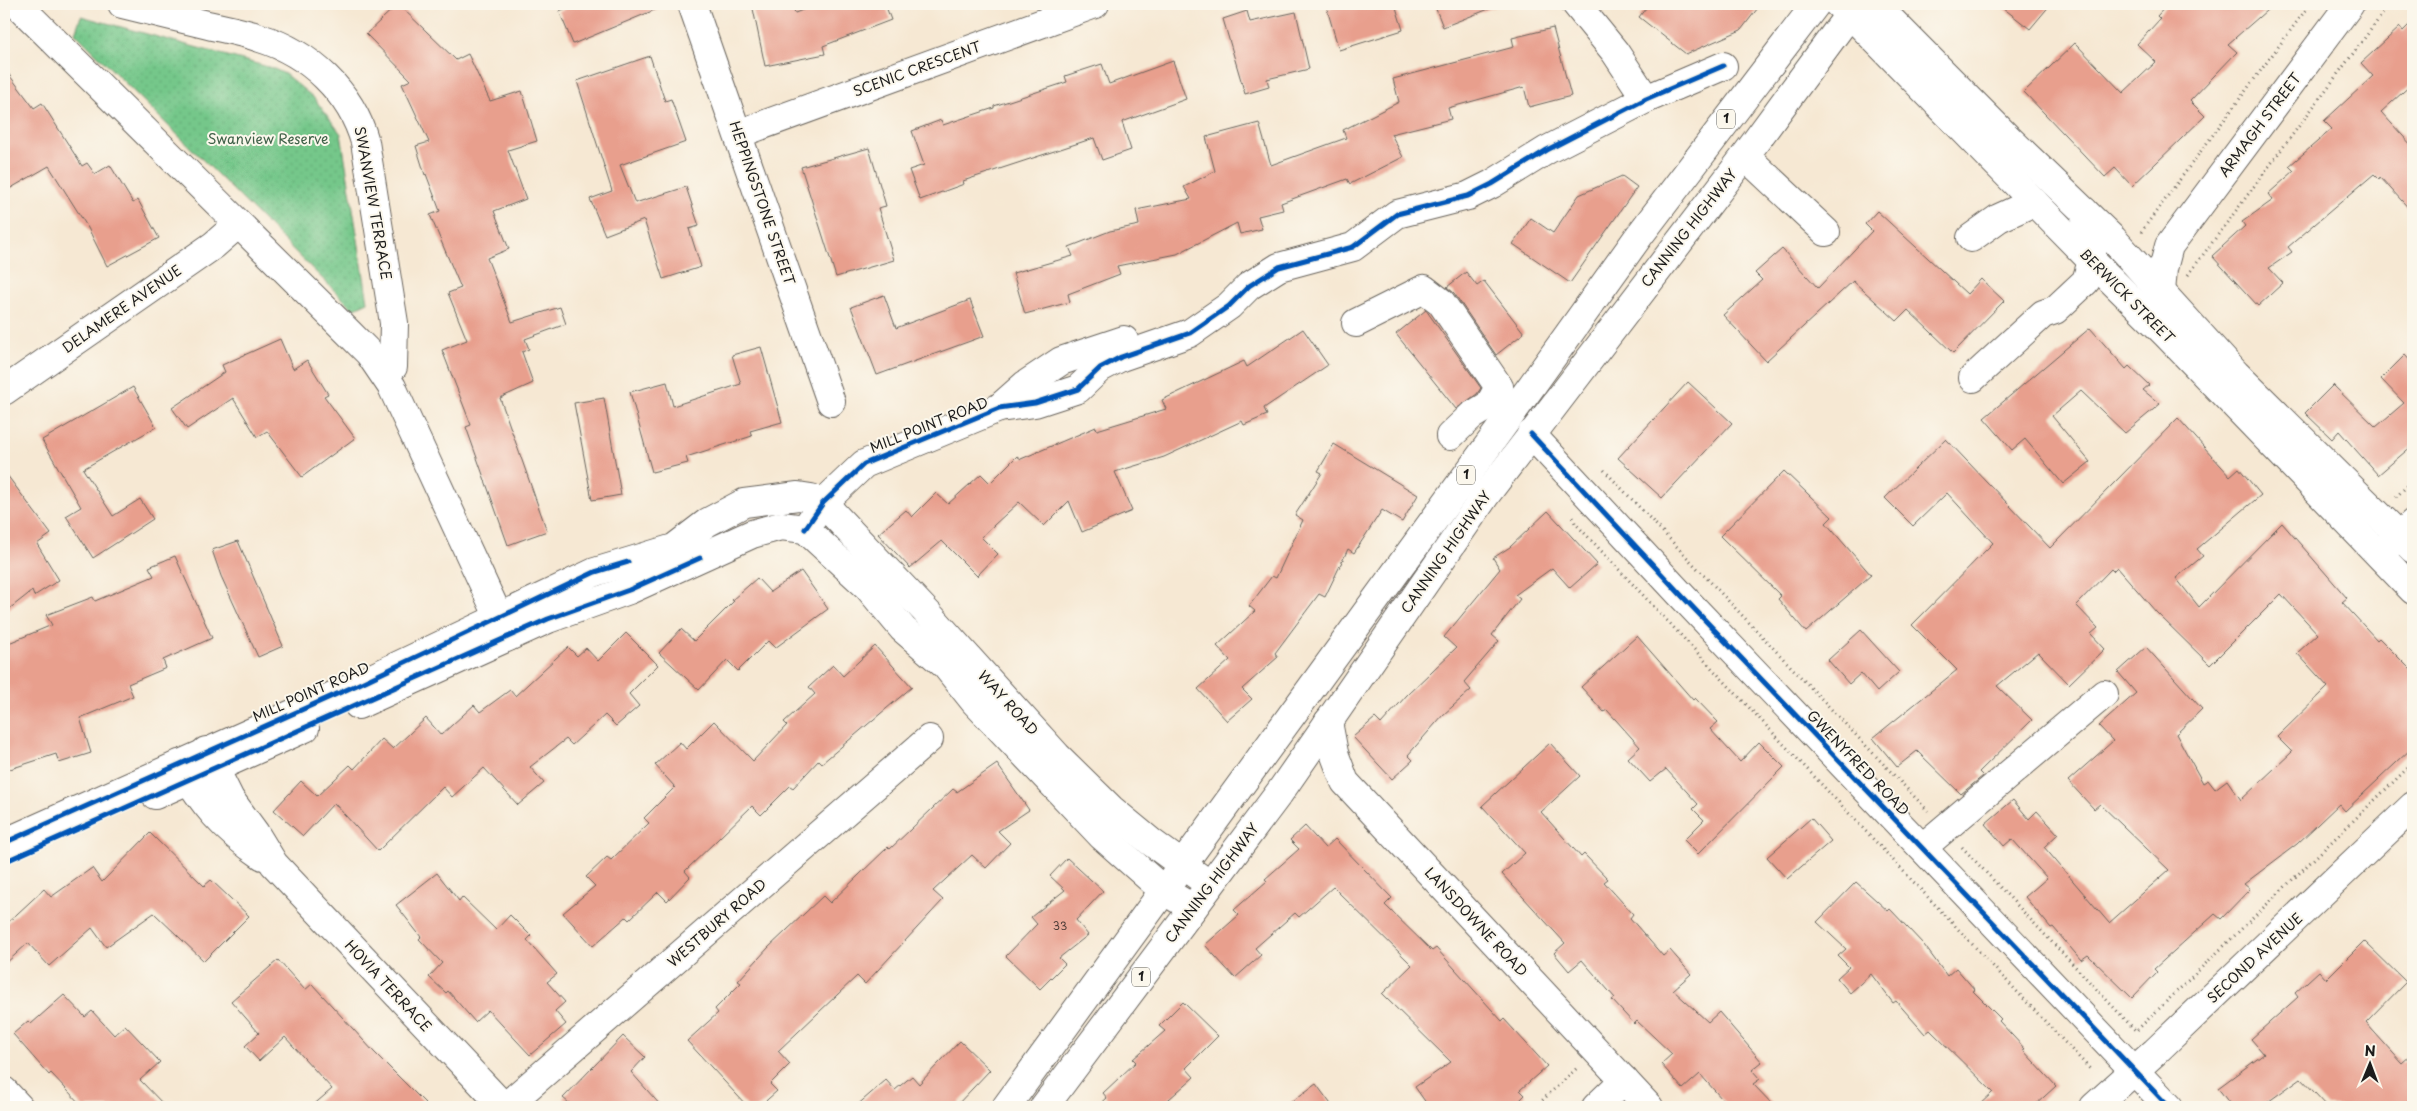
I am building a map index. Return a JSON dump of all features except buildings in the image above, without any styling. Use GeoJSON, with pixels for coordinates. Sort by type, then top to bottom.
{"type":"FeatureCollection","features":[{"type":"Feature","properties":{"kind":"main road"},"geometry":{"type":"LineString","coordinates":[[17,4],[355,339],[385,374],[503,628]]}},
{"type":"Feature","properties":{"kind":"main road","name":"SWANVIEW TERRACE"},"geometry":{"type":"LineString","coordinates":[[122,4],[260,38],[284,47],[318,71],[336,87],[346,101],[356,116],[364,142],[394,323],[393,367],[385,374]]}},
{"type":"Feature","properties":{"kind":"main road","name":"HEPPINGSTONE STREET"},"geometry":{"type":"LineString","coordinates":[[692,4],[831,402]]}},
{"type":"Feature","properties":{"kind":"main road","name":"SCENIC CRESCENT"},"geometry":{"type":"LineString","coordinates":[[738,134],[1095,4]]}},
{"type":"Feature","properties":{"kind":"main road"},"geometry":{"type":"LineString","coordinates":[[1576,4],[1615,52],[1646,99]]}},
{"type":"Feature","properties":{"kind":"main road","name":"CANNING HIGHWAY"},"geometry":{"type":"LineString","coordinates":[[1006,1107],[1644,228],[1816,4]]}},
{"type":"Feature","properties":{"kind":"main road","name":"ARMAGH STREET"},"geometry":{"type":"LineString","coordinates":[[2173,286],[2162,269],[2169,246],[2350,4]]}},
{"type":"Feature","properties":{"kind":"main road","name":"CANNING HIGHWAY"},"geometry":{"type":"LineString","coordinates":[[1044,1107],[1280,792],[1384,639],[1531,434],[1745,156],[1855,6]]}},
{"type":"Feature","properties":{"kind":"main road","name":"BERWICK STREET"},"geometry":{"type":"LineString","coordinates":[[1855,6],[2084,212],[2134,247],[2173,286],[2260,398],[2409,536]]}},
{"type":"Feature","properties":{"kind":"main road","name":"BERWICK STREET"},"geometry":{"type":"LineString","coordinates":[[1855,6],[2034,202],[2166,334],[2413,590]]}},
{"type":"Feature","properties":{"kind":"main road","name":"MILL POINT ROAD"},"geometry":{"type":"LineString","coordinates":[[503,628],[548,619],[629,590],[752,534],[781,526],[805,529],[823,503],[864,464],[999,408],[1026,385],[1061,361],[1111,353],[1190,333],[1229,306],[1249,286],[1279,267],[1352,247],[1397,214],[1468,196],[1547,150],[1646,99],[1723,66]]}},
{"type":"Feature","properties":{"kind":"main road"},"geometry":{"type":"LineString","coordinates":[[1745,156],[1826,232]]}},
{"type":"Feature","properties":{"kind":"main road"},"geometry":{"type":"LineString","coordinates":[[1971,238],[1999,218],[2034,202]]}},
{"type":"Feature","properties":{"kind":"main road"},"geometry":{"type":"LineString","coordinates":[[1973,378],[2043,314],[2046,298],[2073,267],[2092,261],[2092,240],[2084,212]]}},
{"type":"Feature","properties":{"kind":"main road","name":"DELAMERE AVENUE"},"geometry":{"type":"LineString","coordinates":[[4,391],[214,245],[238,224]]}},
{"type":"Feature","properties":{"kind":"main road"},"geometry":{"type":"LineString","coordinates":[[2134,247],[2169,246]]}},
{"type":"Feature","properties":{"kind":"main road"},"geometry":{"type":"LineString","coordinates":[[1356,324],[1424,288],[1441,302],[1500,387],[1489,405],[1471,416],[1450,436]]}},
{"type":"Feature","properties":{"kind":"main road","name":"GWENYFRED ROAD"},"geometry":{"type":"LineString","coordinates":[[1531,434],[1682,596],[2169,1107]]}},
{"type":"Feature","properties":{"kind":"main road","name":"MILL POINT ROAD"},"geometry":{"type":"LineString","coordinates":[[4,862],[357,685],[503,628],[595,572],[674,548],[708,522],[744,503],[798,496],[811,498],[823,503]]}},
{"type":"Feature","properties":{"kind":"main road","name":"WAY ROAD"},"geometry":{"type":"LineString","coordinates":[[823,503],[934,620],[1057,756],[1111,809],[1210,885]]}},
{"type":"Feature","properties":{"kind":"main road","name":"WAY ROAD"},"geometry":{"type":"LineString","coordinates":[[805,529],[868,587],[903,629],[946,666],[974,701],[1102,836],[1164,891],[1193,908]]}},
{"type":"Feature","properties":{"kind":"main road"},"geometry":{"type":"LineString","coordinates":[[2378,554],[2409,536]]}},
{"type":"Feature","properties":{"kind":"main road"},"geometry":{"type":"LineString","coordinates":[[1923,847],[2104,694]]}},
{"type":"Feature","properties":{"kind":"main road","name":"LANSDOWNE ROAD"},"geometry":{"type":"LineString","coordinates":[[1328,722],[1334,753],[1346,782],[1649,1107]]}},
{"type":"Feature","properties":{"kind":"main road","name":"WESTBURY ROAD"},"geometry":{"type":"LineString","coordinates":[[504,1107],[929,740]]}},
{"type":"Feature","properties":{"kind":"main road","name":"HOVIA TERRACE"},"geometry":{"type":"LineString","coordinates":[[210,760],[230,799],[255,833],[274,864],[504,1107]]}},
{"type":"Feature","properties":{"kind":"main road","name":"MILL POINT ROAD"},"geometry":{"type":"LineString","coordinates":[[4,842],[184,772]]}},
{"type":"Feature","properties":{"kind":"main road","name":"HOVIA TERRACE"},"geometry":{"type":"LineString","coordinates":[[184,772],[214,815],[235,838],[274,864]]}},
{"type":"Feature","properties":{"kind":"main road","name":"SECOND AVENUE"},"geometry":{"type":"LineString","coordinates":[[2094,1107],[2135,1071],[2413,806]]}},
{"type":"Feature","properties":{"kind":"main road"},"geometry":{"type":"LineString","coordinates":[[1596,1107],[1624,1080]]}},
{"type":"Feature","properties":{"kind":"main road"},"geometry":{"type":"LineString","coordinates":[[4,1091],[19,1107]]}},
{"type":"Feature","properties":{"kind":"path"},"geometry":{"type":"LineString","coordinates":[[2134,247],[2310,4]]}},
{"type":"Feature","properties":{"kind":"path"},"geometry":{"type":"LineString","coordinates":[[2173,286],[2390,4]]}},
{"type":"Feature","properties":{"kind":"path"},"geometry":{"type":"LineString","coordinates":[[1604,470],[2136,1031],[2413,764]]}},
{"type":"Feature","properties":{"kind":"path"},"geometry":{"type":"LineString","coordinates":[[2392,501],[2413,480]]}},
{"type":"Feature","properties":{"kind":"path"},"geometry":{"type":"LineString","coordinates":[[1572,513],[1574,523],[2090,1069]]}},
{"type":"Feature","properties":{"kind":"path"},"geometry":{"type":"LineString","coordinates":[[1535,1107],[1577,1068]]}},
{"type":"Feature","properties":{"kind":"green space","name":"Swanview Reserve"},"geometry":{"type":"Polygon","coordinates":[[[81,16],[272,68],[285,74],[314,98],[341,134],[368,302],[353,309],[75,33],[81,16]]]}},
{"type":"Feature","properties":{"kind":"cycle path"},"geometry":{"type":"LineString","coordinates":[[805,529],[823,503],[864,464],[999,408],[1035,403],[1078,389],[1100,368],[1121,357],[1190,333],[1229,306],[1249,286],[1279,267],[1353,247],[1397,214],[1468,196],[1492,184],[1547,150],[1646,99],[1723,66]]}},
{"type":"Feature","properties":{"kind":"cycle path"},"geometry":{"type":"LineString","coordinates":[[1531,434],[1682,596],[2169,1107]]}},
{"type":"Feature","properties":{"kind":"cycle path"},"geometry":{"type":"LineString","coordinates":[[4,862],[548,619],[629,590],[700,558]]}},
{"type":"Feature","properties":{"kind":"cycle path"},"geometry":{"type":"LineString","coordinates":[[4,843],[357,685],[595,572],[628,562]]}}]}
